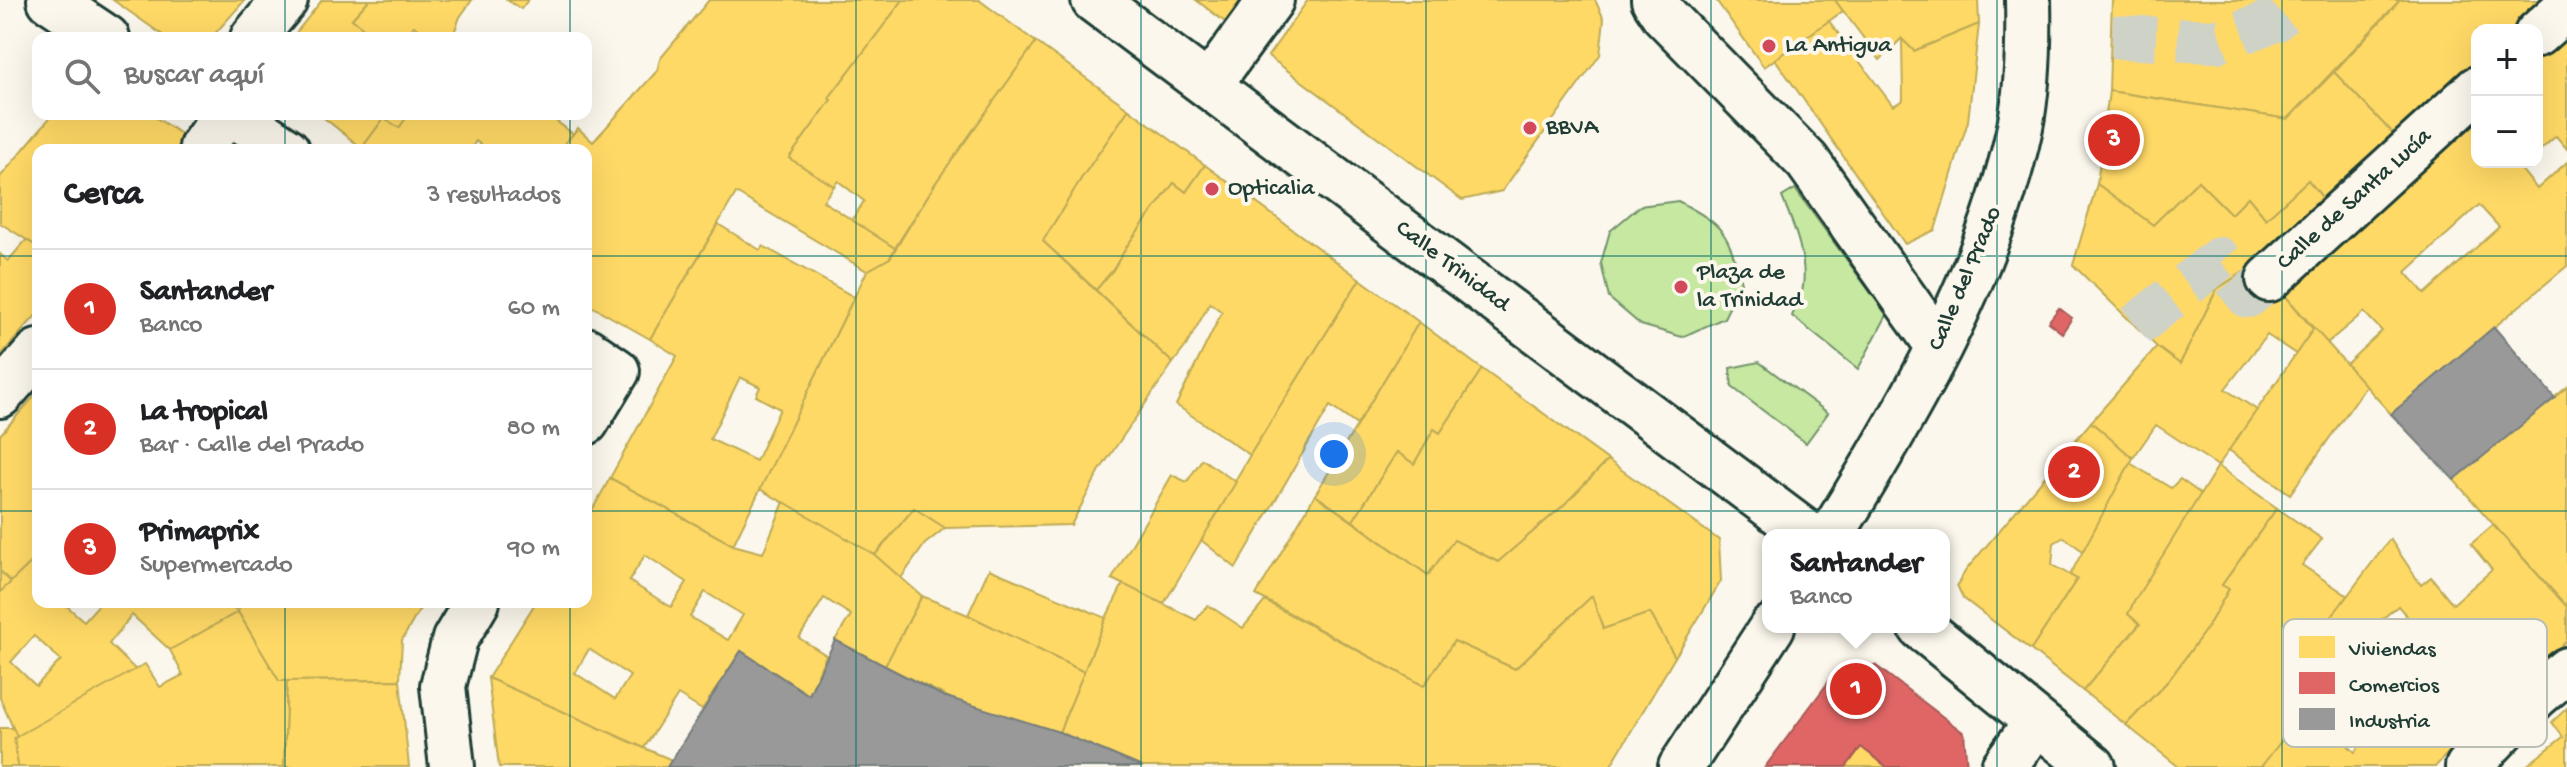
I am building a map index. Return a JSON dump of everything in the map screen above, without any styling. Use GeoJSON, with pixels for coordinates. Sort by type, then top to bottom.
{"type":"FeatureCollection","features":[{"type":"Feature","properties":{"kind":"street"},"geometry":{"type":"LineString","coordinates":[[50,0],[98,32]]}},
{"type":"Feature","properties":{"kind":"street"},"geometry":{"type":"LineString","coordinates":[[258,32],[285,0]]}},
{"type":"Feature","properties":{"kind":"street","name":"Calle Trinidad"},"geometry":{"type":"LineString","coordinates":[[1094,0],[1801,529]]}},
{"type":"Feature","properties":{"kind":"street"},"geometry":{"type":"LineString","coordinates":[[1209,85],[1271,0]]}},
{"type":"Feature","properties":{"kind":"street","name":"Calle del Prado"},"geometry":{"type":"LineString","coordinates":[[1835,529],[1885,448],[1939,347],[1996,210],[2020,127],[2030,47],[2028,0]]}},
{"type":"Feature","properties":{"kind":"street"},"geometry":{"type":"LineString","coordinates":[[2543,29],[2567,7]]}},
{"type":"Feature","properties":{"kind":"street"},"geometry":{"type":"LineString","coordinates":[[1659,8],[1807,161],[1939,347]]}},
{"type":"Feature","properties":{"kind":"street","name":"Calle de Santa Lucía"},"geometry":{"type":"LineString","coordinates":[[2269,279],[2471,94]]}},
{"type":"Feature","properties":{"kind":"street"},"geometry":{"type":"LineString","coordinates":[[242,120],[278,144]]}},
{"type":"Feature","properties":{"kind":"street"},"geometry":{"type":"LineString","coordinates":[[0,395],[32,359]]}},
{"type":"Feature","properties":{"kind":"street"},"geometry":{"type":"LineString","coordinates":[[592,399],[602,361]]}},
{"type":"Feature","properties":{"kind":"street"},"geometry":{"type":"LineString","coordinates":[[452,767],[443,686],[455,639],[473,608]]}},
{"type":"Feature","properties":{"kind":"street"},"geometry":{"type":"LineString","coordinates":[[1681,767],[1768,633]]}},
{"type":"Feature","properties":{"kind":"street"},"geometry":{"type":"LineString","coordinates":[[1928,633],[2093,767]]}},
{"type":"Feature","properties":{"kind":"street"},"geometry":{"type":"LineString","coordinates":[[2547,687],[2567,670]]}},
{"type":"Feature","properties":{"kind":"street"},"geometry":{"type":"LineString","coordinates":[[2004,767],[2036,722]]}},
{"type":"Feature","properties":{"kind":"street"},"geometry":{"type":"LineString","coordinates":[[2468,767],[2487,747]]}},
{"type":"Feature","properties":{"kind":"green space"},"geometry":{"type":"Polygon","coordinates":[[[1795,189],[1887,315],[1858,369],[1792,316],[1802,292],[1804,268],[1782,197],[1795,189]]]}},
{"type":"Feature","properties":{"kind":"green space"},"geometry":{"type":"Polygon","coordinates":[[[1678,201],[1706,217],[1722,232],[1728,241],[1741,283],[1724,318],[1682,337],[1641,325],[1609,298],[1601,263],[1610,231],[1640,206],[1678,201]]]}},
{"type":"Feature","properties":{"kind":"green space"},"geometry":{"type":"Polygon","coordinates":[[[1759,362],[1828,413],[1806,443],[1732,387],[1730,368],[1759,362]]]}},
{"type":"Feature","properties":{"kind":"building: Viviendas"},"geometry":{"type":"Polygon","coordinates":[[[113,0],[245,0],[216,32],[158,32],[113,0]]]}},
{"type":"Feature","properties":{"kind":"building: Viviendas"},"geometry":{"type":"Polygon","coordinates":[[[322,0],[369,0],[352,19],[368,32],[297,32],[322,0]]]}},
{"type":"Feature","properties":{"kind":"building: Viviendas"},"geometry":{"type":"Polygon","coordinates":[[[369,0],[472,0],[454,32],[421,32],[414,26],[410,32],[368,32],[352,19],[369,0]]]}},
{"type":"Feature","properties":{"kind":"building: Viviendas"},"geometry":{"type":"Polygon","coordinates":[[[507,0],[528,0],[521,9],[507,0]]]}},
{"type":"Feature","properties":{"kind":"building: Viviendas"},"geometry":{"type":"Polygon","coordinates":[[[709,0],[903,0],[829,98],[831,100],[789,158],[834,186],[823,201],[895,248],[890,258],[867,271],[736,193],[650,339],[592,306],[592,144],[564,144],[578,128],[593,142],[657,71],[660,59],[709,0]]]}},
{"type":"Feature","properties":{"kind":"building: Viviendas"},"geometry":{"type":"Polygon","coordinates":[[[903,0],[979,0],[1036,42],[937,181],[895,248],[852,220],[864,201],[838,181],[834,186],[789,158],[831,100],[829,98],[903,0]]]}},
{"type":"Feature","properties":{"kind":"building: Viviendas"},"geometry":{"type":"Polygon","coordinates":[[[1196,0],[1244,0],[1225,22],[1196,0]]]}},
{"type":"Feature","properties":{"kind":"building: Viviendas"},"geometry":{"type":"Polygon","coordinates":[[[1308,0],[1595,0],[1604,19],[1600,55],[1502,191],[1462,200],[1268,56],[1308,0]]]}},
{"type":"Feature","properties":{"kind":"building: Viviendas"},"geometry":{"type":"Polygon","coordinates":[[[1716,0],[1835,0],[1843,11],[1764,67],[1716,0]]]}},
{"type":"Feature","properties":{"kind":"building: Viviendas"},"geometry":{"type":"Polygon","coordinates":[[[1835,0],[1978,0],[1979,24],[1914,51],[1901,39],[1880,60],[1835,0]]]}},
{"type":"Feature","properties":{"kind":"building: Viviendas"},"geometry":{"type":"Polygon","coordinates":[[[2112,0],[2400,0],[2288,119],[2109,91],[2112,0]]]}},
{"type":"Feature","properties":{"kind":"building: Viviendas"},"geometry":{"type":"Polygon","coordinates":[[[2400,0],[2542,0],[2544,3],[2521,24],[2471,24],[2471,68],[2396,137],[2334,72],[2400,0]]]}},
{"type":"Feature","properties":{"kind":"building: Viviendas"},"geometry":{"type":"Polygon","coordinates":[[[1829,21],[1893,106],[1903,100],[1902,39],[1914,51],[1979,24],[1968,121],[1935,230],[1905,244],[1775,59],[1829,21]]]}},
{"type":"Feature","properties":{"kind":"building: Viviendas"},"geometry":{"type":"Polygon","coordinates":[[[2567,33],[2567,149],[2556,136],[2543,148],[2543,55],[2567,33]]]}},
{"type":"Feature","properties":{"kind":"building: Viviendas"},"geometry":{"type":"Polygon","coordinates":[[[1036,42],[1129,109],[1043,241],[1173,363],[1100,470],[1071,525],[945,528],[914,508],[875,555],[760,489],[867,271],[890,258],[937,181],[1036,42]]]}},
{"type":"Feature","properties":{"kind":"building: Viviendas"},"geometry":{"type":"Polygon","coordinates":[[[2334,72],[2396,137],[2326,202],[2308,180],[2266,219],[2248,197],[2231,214],[2198,181],[2153,225],[2097,184],[2109,91],[2288,119],[2334,72]]]}},
{"type":"Feature","properties":{"kind":"building: Viviendas"},"geometry":{"type":"Polygon","coordinates":[[[1129,109],[1205,165],[1186,192],[1174,183],[1096,290],[1043,241],[1129,109]]]}},
{"type":"Feature","properties":{"kind":"building: Viviendas"},"geometry":{"type":"Polygon","coordinates":[[[2471,119],[2471,168],[2520,168],[2537,189],[2567,162],[2567,266],[2391,414],[2346,364],[2382,331],[2364,312],[2327,343],[2280,290],[2471,119]],[[2479,205],[2406,272],[2425,294],[2499,227],[2479,205]]]}},
{"type":"Feature","properties":{"kind":"building: Viviendas"},"geometry":{"type":"Polygon","coordinates":[[[48,120],[159,120],[197,144],[32,144],[32,243],[0,223],[0,177],[48,120]]]}},
{"type":"Feature","properties":{"kind":"building: Viviendas"},"geometry":{"type":"Polygon","coordinates":[[[327,120],[383,120],[365,144],[357,144],[327,120]]]}},
{"type":"Feature","properties":{"kind":"building: Viviendas"},"geometry":{"type":"Polygon","coordinates":[[[383,120],[399,128],[405,120],[555,120],[573,134],[564,144],[480,144],[476,141],[474,144],[365,144],[383,120]]]}},
{"type":"Feature","properties":{"kind":"building: Viviendas"},"geometry":{"type":"Polygon","coordinates":[[[387,120],[405,120],[399,128],[387,120]]]}},
{"type":"Feature","properties":{"kind":"building: Viviendas"},"geometry":{"type":"Polygon","coordinates":[[[1205,165],[1360,279],[1250,455],[1176,405],[1222,312],[1210,303],[1173,363],[1096,290],[1174,183],[1186,192],[1205,165]]]}},
{"type":"Feature","properties":{"kind":"building: Viviendas"},"geometry":{"type":"Polygon","coordinates":[[[2308,180],[2326,202],[2258,263],[2217,289],[2180,364],[2157,347],[2073,265],[2097,184],[2153,225],[2198,181],[2231,214],[2248,197],[2266,219],[2308,180]]]}},
{"type":"Feature","properties":{"kind":"building: Viviendas"},"geometry":{"type":"Polygon","coordinates":[[[718,224],[760,250],[763,246],[854,297],[733,545],[610,478],[677,356],[650,339],[718,224]],[[740,377],[710,439],[756,461],[780,409],[756,396],[760,387],[740,377]]]}},
{"type":"Feature","properties":{"kind":"building: Viviendas"},"geometry":{"type":"Polygon","coordinates":[[[26,240],[32,244],[32,320],[0,356],[0,254],[8,261],[26,240]]]}},
{"type":"Feature","properties":{"kind":"building: Viviendas"},"geometry":{"type":"Polygon","coordinates":[[[2258,263],[2313,329],[2296,354],[2267,335],[2225,389],[2257,410],[2218,466],[2156,425],[2133,458],[2091,422],[2157,347],[2180,364],[2217,289],[2258,263]]]}},
{"type":"Feature","properties":{"kind":"building: Viviendas"},"geometry":{"type":"Polygon","coordinates":[[[1360,279],[1419,322],[1357,425],[1330,406],[1236,568],[1201,540],[1360,279]]]}},
{"type":"Feature","properties":{"kind":"building: Viviendas"},"geometry":{"type":"Polygon","coordinates":[[[1419,322],[1482,369],[1440,433],[1434,429],[1414,464],[1397,452],[1353,521],[1315,495],[1419,322]]]}},
{"type":"Feature","properties":{"kind":"building: Viviendas"},"geometry":{"type":"Polygon","coordinates":[[[2314,328],[2366,386],[2290,494],[2229,450],[2314,328]]]}},
{"type":"Feature","properties":{"kind":"building: Viviendas"},"geometry":{"type":"Polygon","coordinates":[[[1482,369],[1608,460],[1564,505],[1498,562],[1454,540],[1428,575],[1353,521],[1397,452],[1414,464],[1434,429],[1440,433],[1482,369]]]}},
{"type":"Feature","properties":{"kind":"building: Viviendas"},"geometry":{"type":"Polygon","coordinates":[[[2567,387],[2567,607],[2454,480],[2567,387]]]}},
{"type":"Feature","properties":{"kind":"building: Viviendas"},"geometry":{"type":"Polygon","coordinates":[[[32,399],[32,562],[11,582],[0,571],[0,435],[32,399]]]}},
{"type":"Feature","properties":{"kind":"building: Viviendas"},"geometry":{"type":"Polygon","coordinates":[[[2091,422],[2133,458],[2084,552],[2064,537],[2054,543],[2052,565],[2077,579],[2031,650],[1963,598],[1957,585],[1966,570],[2091,422]]]}},
{"type":"Feature","properties":{"kind":"building: Viviendas"},"geometry":{"type":"Polygon","coordinates":[[[1202,459],[1236,482],[1163,605],[1112,579],[1172,475],[1187,482],[1202,459]]]}},
{"type":"Feature","properties":{"kind":"building: Viviendas"},"geometry":{"type":"Polygon","coordinates":[[[1608,460],[1719,540],[1721,581],[1675,657],[1650,613],[1603,629],[1592,596],[1515,669],[1454,641],[1424,686],[1256,595],[1315,495],[1428,575],[1454,540],[1498,562],[1564,505],[1608,460]]]}},
{"type":"Feature","properties":{"kind":"building: Viviendas"},"geometry":{"type":"Polygon","coordinates":[[[2130,463],[2171,488],[2180,479],[2201,494],[2128,614],[2140,624],[2083,691],[2031,650],[2077,579],[2070,575],[2130,463]]]}},
{"type":"Feature","properties":{"kind":"building: Viviendas"},"geometry":{"type":"Polygon","coordinates":[[[2218,466],[2277,508],[2222,585],[2229,589],[2207,628],[2169,680],[2126,725],[2083,691],[2140,624],[2128,614],[2218,466]]]}},
{"type":"Feature","properties":{"kind":"building: Viviendas"},"geometry":{"type":"Polygon","coordinates":[[[610,478],[733,545],[763,553],[784,502],[875,555],[922,596],[885,666],[835,640],[851,615],[824,598],[799,638],[826,655],[809,695],[741,651],[702,710],[678,695],[644,748],[488,678],[532,608],[592,608],[592,510],[610,478]],[[645,555],[629,581],[671,607],[687,582],[645,555]],[[705,592],[690,617],[728,640],[743,615],[705,592]],[[589,649],[575,673],[615,699],[630,676],[589,649]]]}},
{"type":"Feature","properties":{"kind":"building: Viviendas"},"geometry":{"type":"Polygon","coordinates":[[[914,508],[945,528],[925,544],[901,578],[875,555],[914,508]]]}},
{"type":"Feature","properties":{"kind":"building: Viviendas"},"geometry":{"type":"Polygon","coordinates":[[[2277,508],[2322,539],[2302,565],[2348,596],[2330,619],[2283,619],[2283,739],[2261,767],[2179,767],[2126,725],[2169,680],[2207,628],[2229,589],[2222,585],[2277,508]]]}},
{"type":"Feature","properties":{"kind":"building: Viviendas"},"geometry":{"type":"Polygon","coordinates":[[[2493,525],[2567,607],[2567,641],[2547,658],[2547,619],[2409,619],[2398,606],[2382,619],[2330,619],[2390,539],[2421,585],[2431,577],[2453,604],[2492,570],[2471,544],[2493,525]]]}},
{"type":"Feature","properties":{"kind":"building: Viviendas"},"geometry":{"type":"Polygon","coordinates":[[[32,562],[32,608],[69,608],[84,621],[96,608],[234,608],[238,612],[170,650],[132,615],[109,644],[136,670],[17,737],[0,698],[0,592],[32,562]],[[34,636],[11,662],[36,686],[61,660],[34,636]]]}},
{"type":"Feature","properties":{"kind":"building: Viviendas"},"geometry":{"type":"Polygon","coordinates":[[[989,569],[1106,618],[1084,672],[968,615],[989,569]]]}},
{"type":"Feature","properties":{"kind":"building: Viviendas"},"geometry":{"type":"Polygon","coordinates":[[[0,571],[11,582],[0,592],[0,571]]]}},
{"type":"Feature","properties":{"kind":"building: Viviendas"},"geometry":{"type":"Polygon","coordinates":[[[1123,584],[1196,620],[1208,605],[1243,628],[1265,601],[1424,686],[1454,641],[1515,669],[1592,596],[1603,629],[1650,613],[1675,657],[1610,767],[1142,767],[1059,732],[1123,584]]]}},
{"type":"Feature","properties":{"kind":"building: Viviendas"},"geometry":{"type":"Polygon","coordinates":[[[922,596],[1084,672],[1059,732],[964,705],[885,666],[922,596]]]}},
{"type":"Feature","properties":{"kind":"building: Viviendas"},"geometry":{"type":"Polygon","coordinates":[[[239,608],[421,608],[402,640],[400,680],[279,681],[238,612],[239,608]]]}},
{"type":"Feature","properties":{"kind":"building: Viviendas"},"geometry":{"type":"Polygon","coordinates":[[[238,612],[279,681],[287,681],[284,767],[18,767],[14,738],[145,664],[160,687],[183,675],[170,650],[238,612]]]}},
{"type":"Feature","properties":{"kind":"building: Viviendas"},"geometry":{"type":"Polygon","coordinates":[[[488,678],[672,760],[667,767],[499,767],[488,678]]]}},
{"type":"Feature","properties":{"kind":"building: Viviendas"},"geometry":{"type":"Polygon","coordinates":[[[400,680],[409,767],[284,767],[287,681],[400,680]]]}},
{"type":"Feature","properties":{"kind":"building: Viviendas"},"geometry":{"type":"Polygon","coordinates":[[[2567,708],[2567,767],[2525,767],[2563,737],[2552,722],[2567,708]]]}},
{"type":"Feature","properties":{"kind":"building: Viviendas"},"geometry":{"type":"Polygon","coordinates":[[[0,728],[13,728],[17,737],[14,738],[18,767],[0,767],[0,728]]]}},
{"type":"Feature","properties":{"kind":"building: Viviendas"},"geometry":{"type":"Polygon","coordinates":[[[2283,739],[2283,747],[2350,747],[2355,752],[2359,747],[2454,747],[2435,767],[2261,767],[2283,739]]]}},
{"type":"Feature","properties":{"kind":"building: Viviendas"},"geometry":{"type":"Polygon","coordinates":[[[1861,747],[1887,767],[1846,767],[1861,747]]]}},
{"type":"Feature","properties":{"kind":"building: Comercios"},"geometry":{"type":"Polygon","coordinates":[[[2059,308],[2072,318],[2062,333],[2048,322],[2059,308]]]}},
{"type":"Feature","properties":{"kind":"building: Comercios"},"geometry":{"type":"Polygon","coordinates":[[[1875,665],[1964,733],[1967,767],[1887,767],[1861,747],[1846,767],[1765,767],[1836,672],[1875,665]]]}},
{"type":"Feature","properties":{"kind":"building: Industria"},"geometry":{"type":"Polygon","coordinates":[[[2494,327],[2555,398],[2454,480],[2391,414],[2494,327]]]}},
{"type":"Feature","properties":{"kind":"building: Industria"},"geometry":{"type":"Polygon","coordinates":[[[835,640],[943,696],[1059,732],[1142,767],[667,767],[741,651],[809,695],[835,640]]]}},
{"type":"Feature","properties":{"kind":"tunnel"},"geometry":{"type":"LineString","coordinates":[[2112,37],[2217,41],[2275,20],[2297,0]]}},
{"type":"Feature","properties":{"kind":"tunnel"},"geometry":{"type":"LineString","coordinates":[[2136,326],[2219,259],[2248,296],[2269,279]]}},
{"type":"Feature","properties":{"kind":"place","name":"La Antigua"},"geometry":{"type":"Point","coordinates":[1769,46]}},
{"type":"Feature","properties":{"kind":"place","name":"BBVA"},"geometry":{"type":"Point","coordinates":[1530,128]}},
{"type":"Feature","properties":{"kind":"place","name":"Primaprix"},"geometry":{"type":"Point","coordinates":[2114,140]}},
{"type":"Feature","properties":{"kind":"place","name":"Opticalia"},"geometry":{"type":"Point","coordinates":[1212,189]}},
{"type":"Feature","properties":{"kind":"place","name":"Plaza de la Trinidad"},"geometry":{"type":"Point","coordinates":[1681,287]}},
{"type":"Feature","properties":{"kind":"place","name":"La tropical"},"geometry":{"type":"Point","coordinates":[2074,472]}},
{"type":"Feature","properties":{"kind":"place","name":"Santander"},"geometry":{"type":"Point","coordinates":[1856,689]}}]}
